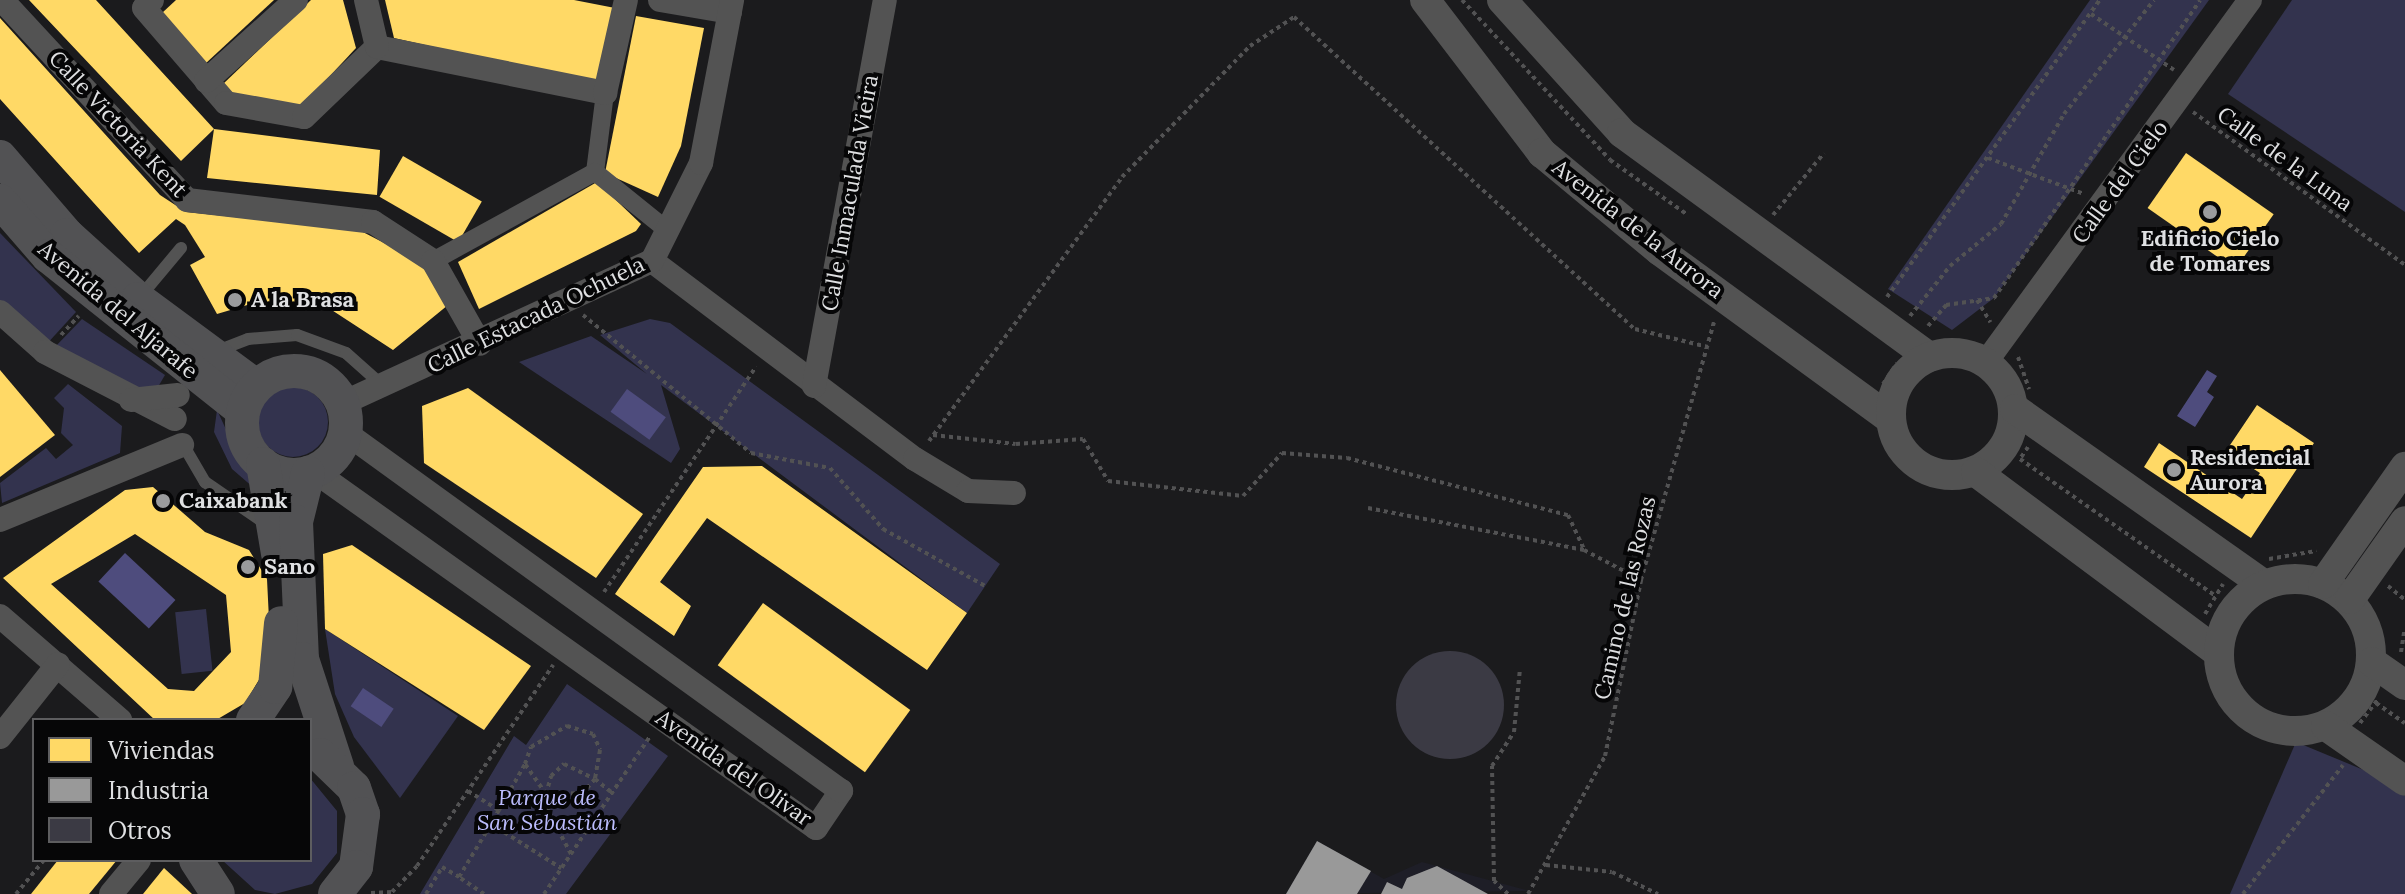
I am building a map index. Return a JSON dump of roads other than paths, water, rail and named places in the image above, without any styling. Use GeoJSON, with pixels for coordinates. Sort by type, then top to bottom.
{"type":"FeatureCollection","features":[{"type":"Feature","properties":{"kind":"main road","name":"Avenida del Aljarafe"},"geometry":{"type":"LineString","coordinates":[[0,157],[67,235],[138,299],[188,384]]}},
{"type":"Feature","properties":{"kind":"main road","name":"Avenida del Aljarafe"},"geometry":{"type":"LineString","coordinates":[[0,201],[48,256],[98,296],[188,384],[250,398]]}},
{"type":"Feature","properties":{"kind":"main road"},"geometry":{"type":"LineString","coordinates":[[254,718],[275,687],[282,656],[278,533],[263,464],[245,441],[250,398],[287,370],[305,371],[321,377],[345,418],[311,472],[296,522],[302,659],[323,758],[354,788],[371,894]]}},
{"type":"Feature","properties":{"kind":"main road"},"geometry":{"type":"LineString","coordinates":[[263,464],[311,472]]}},
{"type":"Feature","properties":{"kind":"main road"},"geometry":{"type":"LineString","coordinates":[[335,894],[363,842]]}},
{"type":"Feature","properties":{"kind":"main road"},"geometry":{"type":"LineString","coordinates":[[197,862],[215,893]]}},
{"type":"Feature","properties":{"kind":"street","name":"Calle Victoria Kent"},"geometry":{"type":"LineString","coordinates":[[2,0],[187,200],[373,222],[433,261],[480,344]]}},
{"type":"Feature","properties":{"kind":"street"},"geometry":{"type":"LineString","coordinates":[[206,81],[296,0]]}},
{"type":"Feature","properties":{"kind":"street"},"geometry":{"type":"LineString","coordinates":[[366,0],[377,47]]}},
{"type":"Feature","properties":{"kind":"street"},"geometry":{"type":"LineString","coordinates":[[595,172],[605,93],[626,0]]}},
{"type":"Feature","properties":{"kind":"street"},"geometry":{"type":"LineString","coordinates":[[660,0],[731,6]]}},
{"type":"Feature","properties":{"kind":"street","name":"Calle Inmaculada Vieira"},"geometry":{"type":"LineString","coordinates":[[814,386],[885,0]]}},
{"type":"Feature","properties":{"kind":"street","name":"Avenida de la Aurora"},"geometry":{"type":"LineString","coordinates":[[1425,0],[1542,153],[1722,296],[1890,419]]}},
{"type":"Feature","properties":{"kind":"street"},"geometry":{"type":"LineString","coordinates":[[1502,0],[1622,133],[1756,235],[1906,333],[1948,353],[1986,362],[2008,386],[2015,409],[2008,443],[1976,472],[1949,476],[1922,468],[1903,451],[1890,419],[1906,373],[1906,333]]}},
{"type":"Feature","properties":{"kind":"street","name":"Calle del Cielo"},"geometry":{"type":"LineString","coordinates":[[1986,362],[2103,206],[2250,0]]}},
{"type":"Feature","properties":{"kind":"street"},"geometry":{"type":"LineString","coordinates":[[148,4],[226,103],[304,117],[377,47]]}},
{"type":"Feature","properties":{"kind":"street","name":"Calle Estacada Ochuela"},"geometry":{"type":"LineString","coordinates":[[345,418],[383,386],[480,344],[652,261],[701,163],[731,6]]}},
{"type":"Feature","properties":{"kind":"street"},"geometry":{"type":"LineString","coordinates":[[377,47],[605,93]]}},
{"type":"Feature","properties":{"kind":"street"},"geometry":{"type":"LineString","coordinates":[[433,261],[595,172]]}},
{"type":"Feature","properties":{"kind":"street"},"geometry":{"type":"LineString","coordinates":[[595,172],[668,231]]}},
{"type":"Feature","properties":{"kind":"street"},"geometry":{"type":"LineString","coordinates":[[652,261],[814,386],[915,459],[968,491],[1014,493]]}},
{"type":"Feature","properties":{"kind":"street"},"geometry":{"type":"LineString","coordinates":[[0,312],[45,352],[129,400],[188,384]]}},
{"type":"Feature","properties":{"kind":"street"},"geometry":{"type":"LineString","coordinates":[[2015,409],[2263,584]]}},
{"type":"Feature","properties":{"kind":"street","name":"Avenida del Olivar"},"geometry":{"type":"LineString","coordinates":[[311,472],[660,733],[816,828],[841,791],[345,418]]}},
{"type":"Feature","properties":{"kind":"street"},"geometry":{"type":"LineString","coordinates":[[0,520],[182,445]]}},
{"type":"Feature","properties":{"kind":"street"},"geometry":{"type":"LineString","coordinates":[[2323,584],[2405,467]]}},
{"type":"Feature","properties":{"kind":"street"},"geometry":{"type":"LineString","coordinates":[[1976,472],[2206,641],[2229,697],[2248,717],[2272,729],[2326,726],[2349,710],[2372,662],[2369,635],[2350,599],[2323,584],[2290,577],[2263,584],[2239,600],[2206,641]]}},
{"type":"Feature","properties":{"kind":"street"},"geometry":{"type":"LineString","coordinates":[[2350,599],[2405,521]]}},
{"type":"Feature","properties":{"kind":"street"},"geometry":{"type":"LineString","coordinates":[[0,616],[118,718]]}},
{"type":"Feature","properties":{"kind":"street"},"geometry":{"type":"LineString","coordinates":[[2372,662],[2405,685]]}},
{"type":"Feature","properties":{"kind":"street"},"geometry":{"type":"LineString","coordinates":[[3,726],[58,664]]}},
{"type":"Feature","properties":{"kind":"street"},"geometry":{"type":"LineString","coordinates":[[2326,726],[2405,781]]}},
{"type":"Feature","properties":{"kind":"street"},"geometry":{"type":"LineString","coordinates":[[111,894],[137,862]]}},
{"type":"Feature","properties":{"kind":"lane"},"geometry":{"type":"LineString","coordinates":[[138,299],[181,248]]}},
{"type":"Feature","properties":{"kind":"lane"},"geometry":{"type":"LineString","coordinates":[[278,533],[205,482],[182,445],[188,384],[248,339],[297,335],[346,353],[383,386]]}},
{"type":"Feature","properties":{"kind":"place","name":"Edificio Cielo de Tomares"},"geometry":{"type":"Point","coordinates":[2210,212]}},
{"type":"Feature","properties":{"kind":"place","name":"A la Brasa"},"geometry":{"type":"Point","coordinates":[235,300]}},
{"type":"Feature","properties":{"kind":"place","name":"Residencial Aurora"},"geometry":{"type":"Point","coordinates":[2174,470]}},
{"type":"Feature","properties":{"kind":"place","name":"Caixabank"},"geometry":{"type":"Point","coordinates":[163,501]}},
{"type":"Feature","properties":{"kind":"place","name":"Sano"},"geometry":{"type":"Point","coordinates":[248,567]}},
{"type":"Feature","properties":{"kind":"park label","name":"Parque de San Sebastián"},"geometry":{"type":"Point","coordinates":[547,810]}}]}
